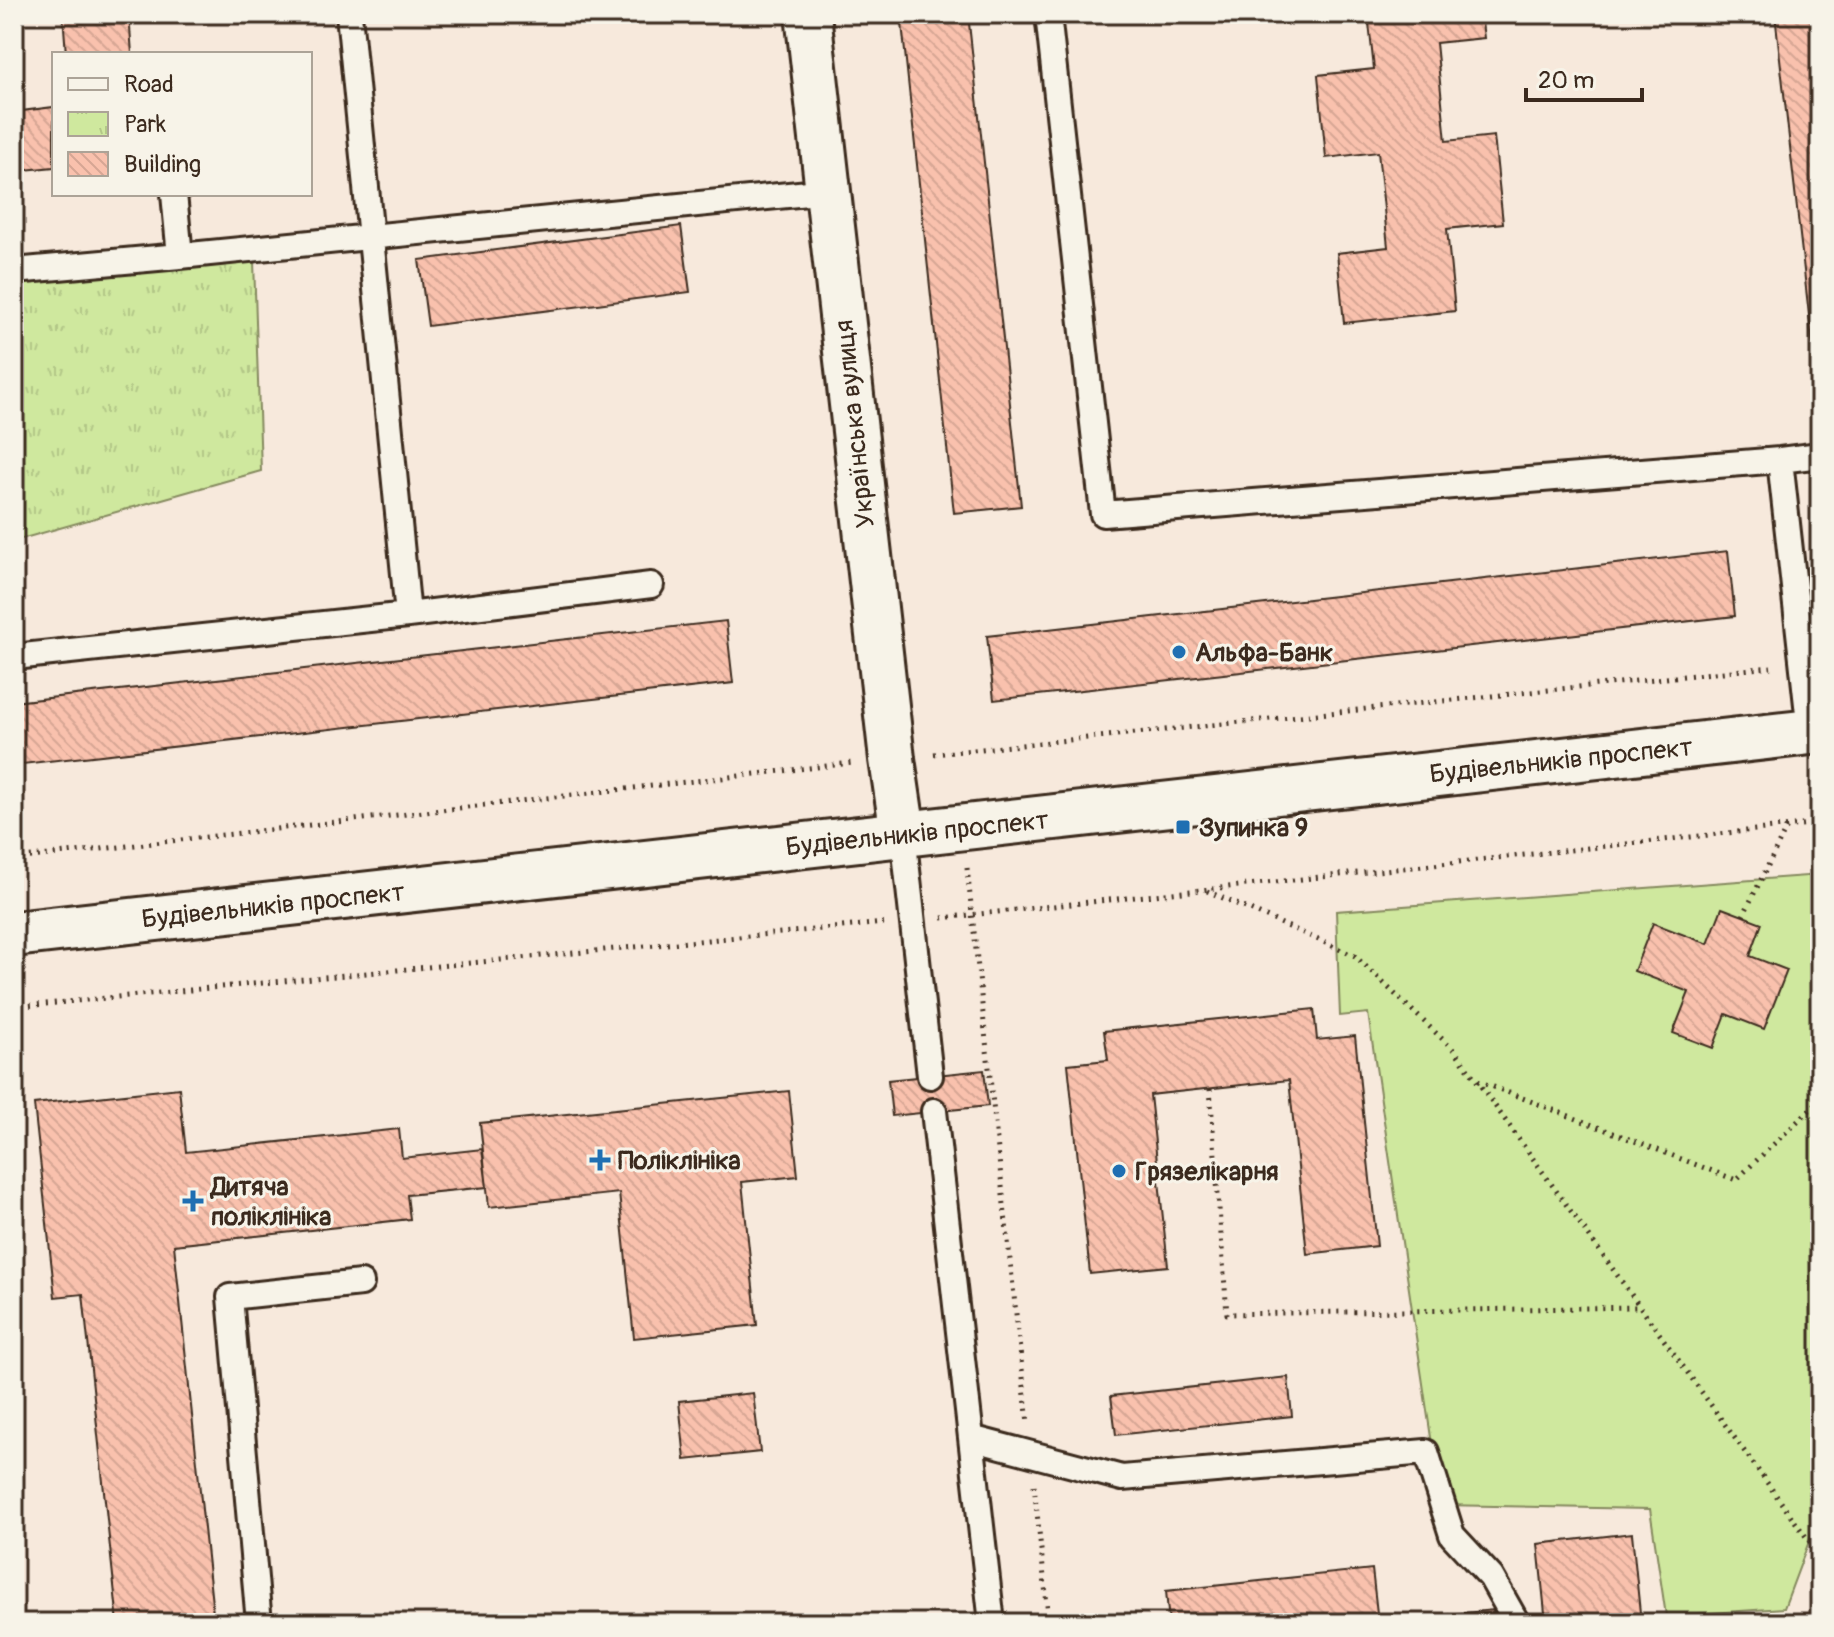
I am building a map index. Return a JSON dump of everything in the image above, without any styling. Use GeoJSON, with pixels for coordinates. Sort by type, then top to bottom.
{"type":"FeatureCollection","features":[{"type":"Feature","properties":{"kind":"street","name":"Українська вулиця"},"geometry":{"type":"LineString","coordinates":[[808,14],[903,834]]}},
{"type":"Feature","properties":{"kind":"street","name":"Будівельників проспект"},"geometry":{"type":"LineString","coordinates":[[14,934],[1815,731]]}},
{"type":"Feature","properties":{"kind":"lane"},"geometry":{"type":"LineString","coordinates":[[349,14],[408,615]]}},
{"type":"Feature","properties":{"kind":"lane"},"geometry":{"type":"LineString","coordinates":[[1048,14],[1103,514],[1820,455]]}},
{"type":"Feature","properties":{"kind":"lane"},"geometry":{"type":"LineString","coordinates":[[14,271],[828,191]]}},
{"type":"Feature","properties":{"kind":"lane"},"geometry":{"type":"LineString","coordinates":[[174,196],[180,256]]}},
{"type":"Feature","properties":{"kind":"lane"},"geometry":{"type":"LineString","coordinates":[[1780,460],[1815,731]]}},
{"type":"Feature","properties":{"kind":"lane"},"geometry":{"type":"LineString","coordinates":[[14,657],[408,615],[651,585]]}},
{"type":"Feature","properties":{"kind":"lane"},"geometry":{"type":"LineString","coordinates":[[903,834],[930,1076]]}},
{"type":"Feature","properties":{"kind":"lane"},"geometry":{"type":"LineString","coordinates":[[934,1111],[992,1623]]}},
{"type":"Feature","properties":{"kind":"lane"},"geometry":{"type":"LineString","coordinates":[[259,1623],[230,1297],[361,1283]]}},
{"type":"Feature","properties":{"kind":"lane"},"geometry":{"type":"LineString","coordinates":[[971,1438],[1122,1478],[1426,1452],[1452,1535],[1491,1577],[1517,1623]]}},
{"type":"Feature","properties":{"kind":"path"},"geometry":{"type":"LineString","coordinates":[[1743,916],[1787,826]]}},
{"type":"Feature","properties":{"kind":"path"},"geometry":{"type":"LineString","coordinates":[[963,827],[1049,1623]]}},
{"type":"Feature","properties":{"kind":"path"},"geometry":{"type":"LineString","coordinates":[[1205,890],[1355,956],[1456,1052],[1820,1556]]}},
{"type":"Feature","properties":{"kind":"path"},"geometry":{"type":"LineString","coordinates":[[1477,1081],[1736,1180],[1820,1100]]}},
{"type":"Feature","properties":{"kind":"path"},"geometry":{"type":"LineString","coordinates":[[1210,1089],[1227,1314],[1640,1307]]}},
{"type":"Feature","properties":{"kind":"green space"},"geometry":{"type":"Polygon","coordinates":[[[254,261],[261,471],[14,541],[14,282],[254,261]]]}},
{"type":"Feature","properties":{"kind":"green space"},"geometry":{"type":"Polygon","coordinates":[[[1820,875],[1820,1512],[1784,1608],[1666,1616],[1650,1509],[1441,1505],[1368,1013],[1340,1016],[1336,911],[1820,875]]]}},
{"type":"Feature","properties":{"kind":"building"},"geometry":{"type":"Polygon","coordinates":[[[63,14],[129,14],[132,52],[66,52],[63,14]]]}},
{"type":"Feature","properties":{"kind":"building"},"geometry":{"type":"Polygon","coordinates":[[[901,14],[968,14],[1021,506],[954,513],[901,14]]]}},
{"type":"Feature","properties":{"kind":"building"},"geometry":{"type":"Polygon","coordinates":[[[1368,14],[1481,14],[1484,38],[1436,43],[1446,141],[1494,136],[1503,223],[1447,229],[1455,311],[1344,323],[1337,253],[1388,247],[1378,152],[1326,158],[1318,75],[1374,69],[1368,14]]]}},
{"type":"Feature","properties":{"kind":"building"},"geometry":{"type":"Polygon","coordinates":[[[1775,14],[1820,14],[1820,367],[1815,368],[1775,14]]]}},
{"type":"Feature","properties":{"kind":"building"},"geometry":{"type":"Polygon","coordinates":[[[52,107],[52,167],[14,171],[14,112],[52,107]]]}},
{"type":"Feature","properties":{"kind":"building"},"geometry":{"type":"Polygon","coordinates":[[[681,226],[690,292],[428,326],[419,260],[681,226]]]}},
{"type":"Feature","properties":{"kind":"building"},"geometry":{"type":"Polygon","coordinates":[[[1728,551],[1735,616],[994,700],[987,636],[1728,551]]]}},
{"type":"Feature","properties":{"kind":"building"},"geometry":{"type":"Polygon","coordinates":[[[726,621],[733,683],[14,765],[14,702],[726,621]]]}},
{"type":"Feature","properties":{"kind":"building"},"geometry":{"type":"Polygon","coordinates":[[[1722,908],[1762,923],[1750,956],[1787,970],[1764,1029],[1726,1014],[1713,1048],[1673,1033],[1689,992],[1634,971],[1653,923],[1708,944],[1722,908]]]}},
{"type":"Feature","properties":{"kind":"building","name":"Грязелікарня"},"geometry":{"type":"Polygon","coordinates":[[[1314,1009],[1317,1040],[1355,1036],[1377,1246],[1307,1254],[1289,1080],[1150,1095],[1168,1266],[1090,1274],[1068,1064],[1108,1060],[1104,1031],[1314,1009]]]}},
{"type":"Feature","properties":{"kind":"building"},"geometry":{"type":"Polygon","coordinates":[[[984,1070],[988,1106],[892,1116],[888,1080],[984,1070]]]}},
{"type":"Feature","properties":{"kind":"building"},"geometry":{"type":"Polygon","coordinates":[[[179,1088],[186,1152],[399,1129],[402,1158],[482,1149],[487,1187],[407,1195],[410,1219],[174,1245],[214,1623],[118,1623],[83,1294],[55,1297],[34,1104],[179,1088]]]}},
{"type":"Feature","properties":{"kind":"building"},"geometry":{"type":"Polygon","coordinates":[[[789,1091],[798,1176],[742,1182],[757,1325],[634,1338],[619,1193],[489,1207],[480,1123],[789,1091]]]}},
{"type":"Feature","properties":{"kind":"building"},"geometry":{"type":"Polygon","coordinates":[[[1288,1377],[1292,1416],[1116,1435],[1111,1396],[1288,1377]]]}},
{"type":"Feature","properties":{"kind":"building"},"geometry":{"type":"Polygon","coordinates":[[[753,1393],[760,1452],[685,1460],[679,1401],[753,1393]]]}},
{"type":"Feature","properties":{"kind":"building"},"geometry":{"type":"Polygon","coordinates":[[[1632,1533],[1641,1623],[1546,1623],[1538,1544],[1632,1533]]]}},
{"type":"Feature","properties":{"kind":"building"},"geometry":{"type":"Polygon","coordinates":[[[1372,1569],[1378,1622],[1493,1610],[1494,1623],[1169,1623],[1166,1591],[1372,1569]]]}},
{"type":"Feature","properties":{"kind":"place","name":"Альфа-Банк"},"geometry":{"type":"Point","coordinates":[1179,652]}},
{"type":"Feature","properties":{"kind":"place","name":"Зупинка 9"},"geometry":{"type":"Point","coordinates":[1183,827]}},
{"type":"Feature","properties":{"kind":"place","name":"Поліклініка"},"geometry":{"type":"Point","coordinates":[600,1160]}},
{"type":"Feature","properties":{"kind":"place","name":"Грязелікарня"},"geometry":{"type":"Point","coordinates":[1119,1171]}},
{"type":"Feature","properties":{"kind":"place","name":"Дитяча поліклініка"},"geometry":{"type":"Point","coordinates":[193,1201]}}]}
